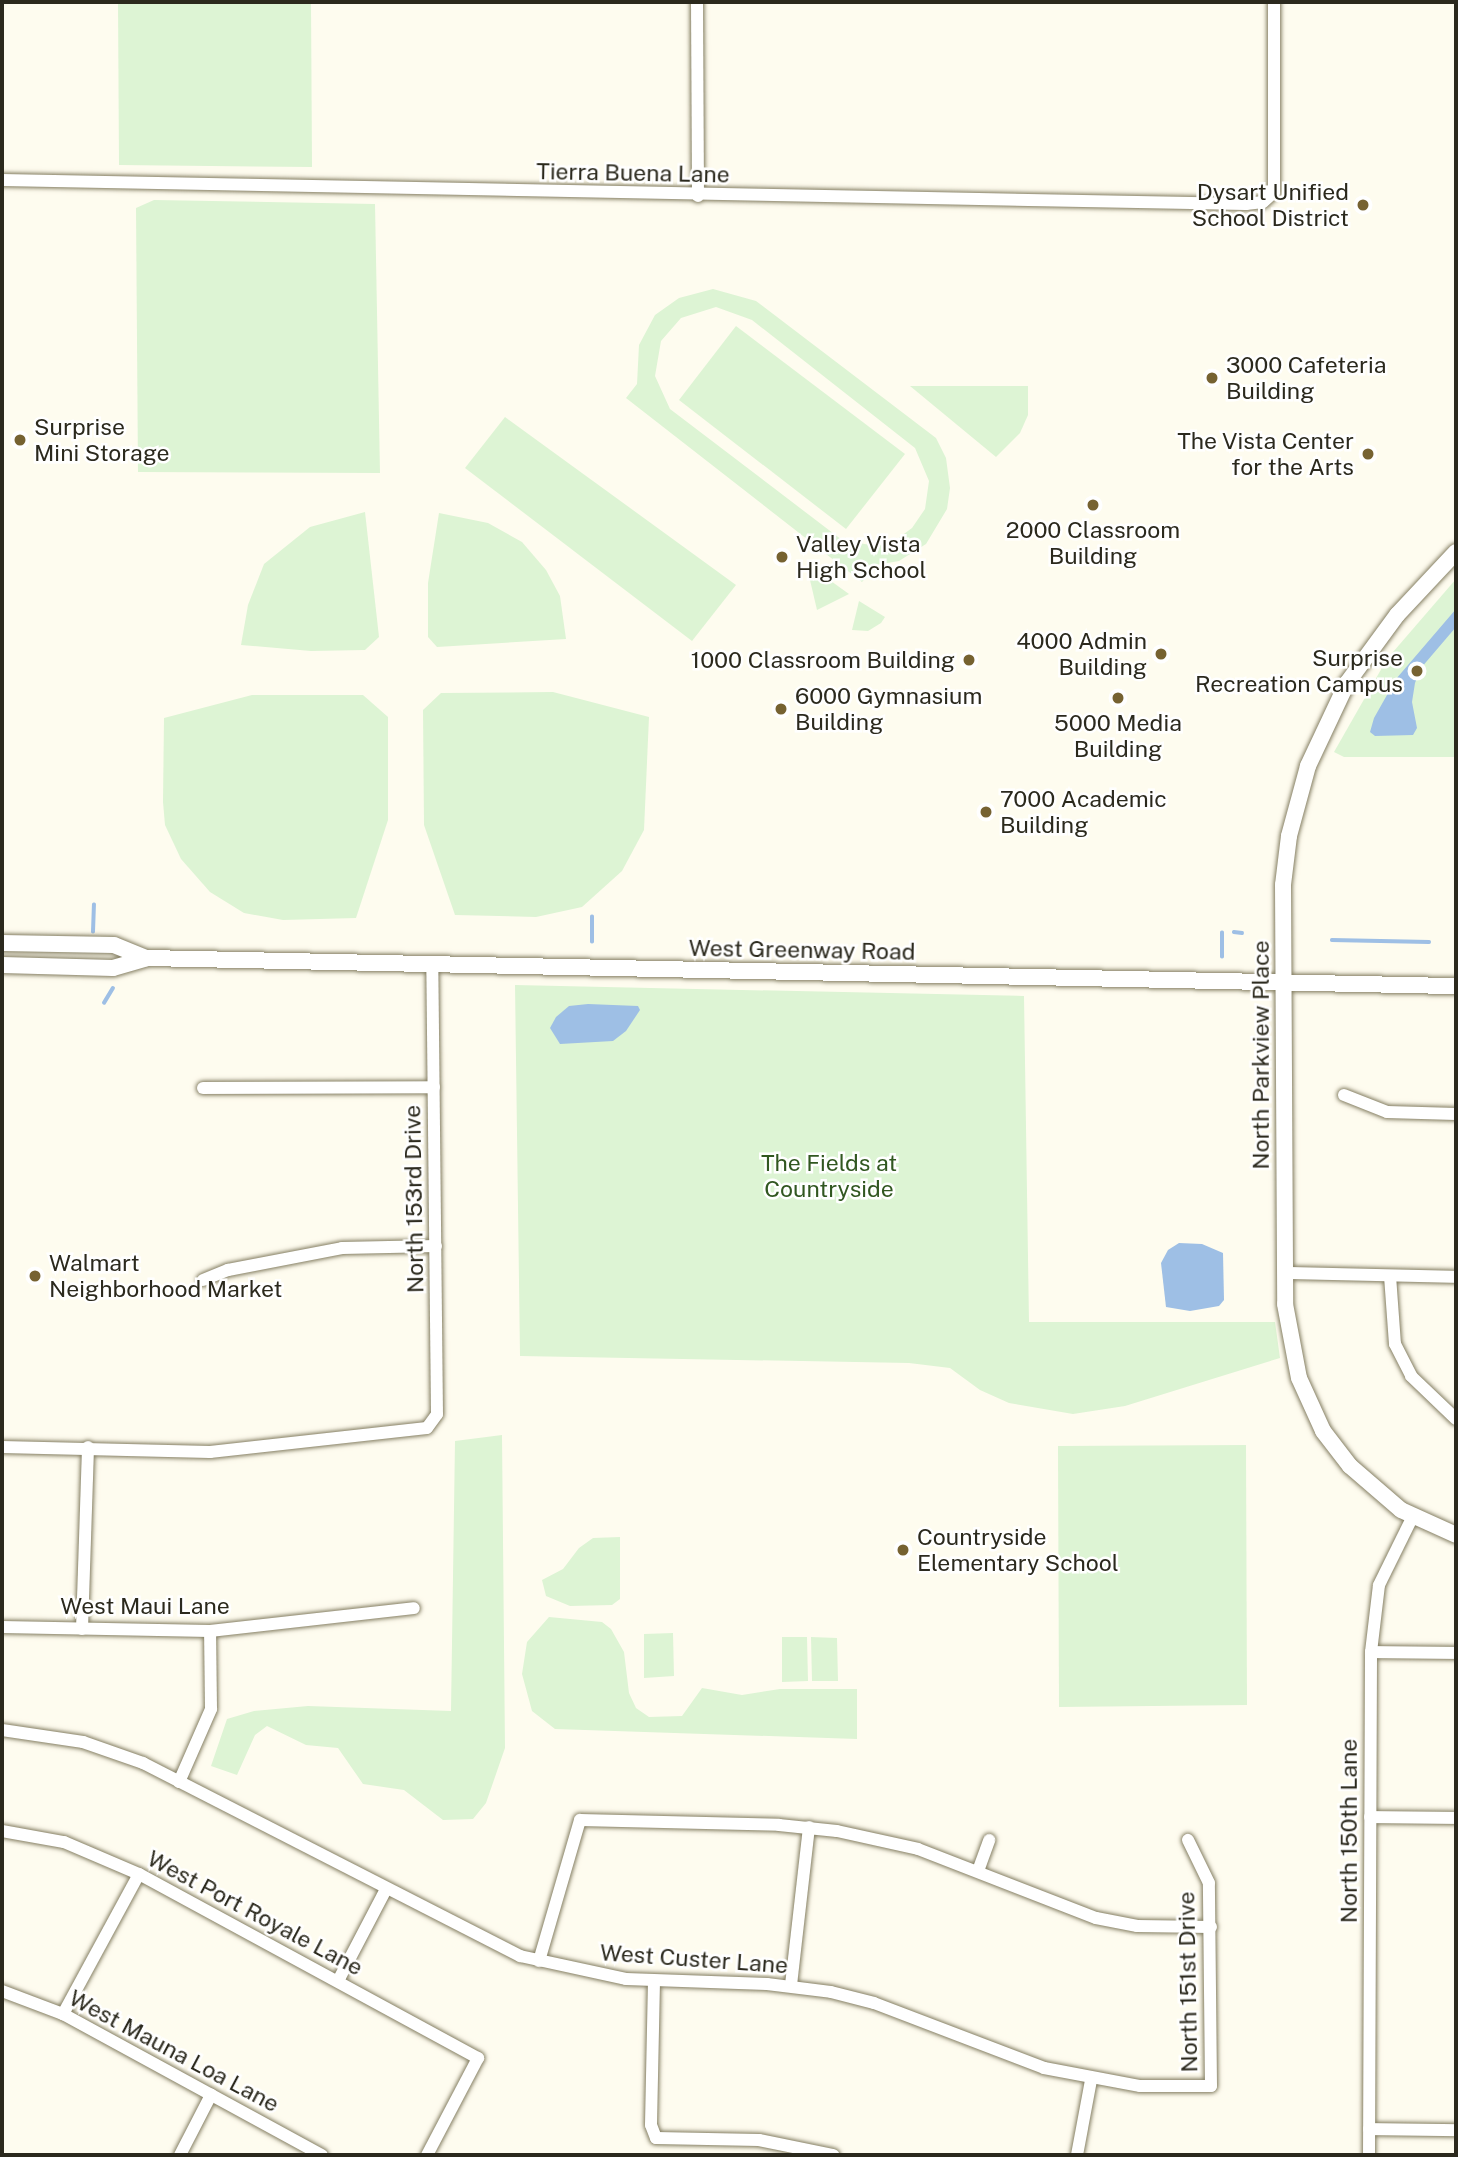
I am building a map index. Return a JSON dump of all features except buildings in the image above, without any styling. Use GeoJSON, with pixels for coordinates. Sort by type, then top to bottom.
{"type":"FeatureCollection","features":[{"type":"Feature","properties":{"kind":"main road","name":"North Parkview Place"},"geometry":{"type":"LineString","coordinates":[[1456,552],[1397,615],[1355,670],[1308,766],[1289,836],[1283,885],[1285,1273],[1289,1340],[1313,1411],[1350,1466],[1413,1516],[1456,1535]]}},
{"type":"Feature","properties":{"kind":"main road","name":"West Greenway Road"},"geometry":{"type":"LineString","coordinates":[[2,943],[114,946],[147,958]]}},
{"type":"Feature","properties":{"kind":"main road","name":"West Greenway Road"},"geometry":{"type":"LineString","coordinates":[[2,965],[113,968],[147,958],[1456,986]]}},
{"type":"Feature","properties":{"kind":"street"},"geometry":{"type":"LineString","coordinates":[[697,2],[698,196]]}},
{"type":"Feature","properties":{"kind":"street","name":"Tierra Buena Lane"},"geometry":{"type":"LineString","coordinates":[[2,180],[698,196],[1263,202],[1274,192],[1276,171],[1275,2]]}},
{"type":"Feature","properties":{"kind":"street","name":"North 153rd Drive"},"geometry":{"type":"LineString","coordinates":[[88,1447],[210,1452],[427,1428],[437,1414],[432,966]]}},
{"type":"Feature","properties":{"kind":"street"},"geometry":{"type":"LineString","coordinates":[[203,1088],[434,1087]]}},
{"type":"Feature","properties":{"kind":"street"},"geometry":{"type":"LineString","coordinates":[[1344,1095],[1387,1112],[1456,1114]]}},
{"type":"Feature","properties":{"kind":"street"},"geometry":{"type":"LineString","coordinates":[[203,1280],[228,1270],[342,1248],[436,1245]]}},
{"type":"Feature","properties":{"kind":"street"},"geometry":{"type":"LineString","coordinates":[[1285,1273],[1456,1277]]}},
{"type":"Feature","properties":{"kind":"street"},"geometry":{"type":"LineString","coordinates":[[1390,1276],[1395,1344],[1411,1376],[1456,1419]]}},
{"type":"Feature","properties":{"kind":"street"},"geometry":{"type":"LineString","coordinates":[[2,1447],[88,1447],[82,1629]]}},
{"type":"Feature","properties":{"kind":"street","name":"North 150th Lane"},"geometry":{"type":"LineString","coordinates":[[1369,2155],[1371,1652],[1379,1585],[1413,1516]]}},
{"type":"Feature","properties":{"kind":"street","name":"West Maui Lane"},"geometry":{"type":"LineString","coordinates":[[2,1627],[210,1631],[414,1608]]}},
{"type":"Feature","properties":{"kind":"street"},"geometry":{"type":"LineString","coordinates":[[179,1782],[211,1709],[210,1631]]}},
{"type":"Feature","properties":{"kind":"street"},"geometry":{"type":"LineString","coordinates":[[1371,1652],[1456,1653]]}},
{"type":"Feature","properties":{"kind":"street","name":"West Custer Lane"},"geometry":{"type":"LineString","coordinates":[[2,1730],[83,1742],[143,1763],[503,1951],[539,1961],[654,1981],[791,1986],[874,2003],[1044,2068],[1091,2080],[1140,2086],[1210,2086]]}},
{"type":"Feature","properties":{"kind":"street"},"geometry":{"type":"LineString","coordinates":[[1370,1817],[1456,1818]]}},
{"type":"Feature","properties":{"kind":"street"},"geometry":{"type":"LineString","coordinates":[[539,1961],[580,1820],[808,1827],[918,1849],[1096,1918],[1137,1926],[1211,1927]]}},
{"type":"Feature","properties":{"kind":"street"},"geometry":{"type":"LineString","coordinates":[[791,1986],[808,1827]]}},
{"type":"Feature","properties":{"kind":"street","name":"West Port Royale Lane"},"geometry":{"type":"LineString","coordinates":[[2,1831],[64,1842],[139,1874],[478,2058],[427,2155]]}},
{"type":"Feature","properties":{"kind":"street"},"geometry":{"type":"LineString","coordinates":[[978,1871],[989,1840]]}},
{"type":"Feature","properties":{"kind":"street","name":"North 151st Drive"},"geometry":{"type":"LineString","coordinates":[[1188,1840],[1209,1883],[1210,2086]]}},
{"type":"Feature","properties":{"kind":"street"},"geometry":{"type":"LineString","coordinates":[[63,2014],[139,1874]]}},
{"type":"Feature","properties":{"kind":"street"},"geometry":{"type":"LineString","coordinates":[[338,1982],[386,1891]]}},
{"type":"Feature","properties":{"kind":"street"},"geometry":{"type":"LineString","coordinates":[[654,1981],[652,2125],[656,2138],[760,2140],[833,2155]]}},
{"type":"Feature","properties":{"kind":"street","name":"West Mauna Loa Lane"},"geometry":{"type":"LineString","coordinates":[[2,1991],[63,2014],[322,2155]]}},
{"type":"Feature","properties":{"kind":"street"},"geometry":{"type":"LineString","coordinates":[[1077,2155],[1091,2080]]}},
{"type":"Feature","properties":{"kind":"street"},"geometry":{"type":"LineString","coordinates":[[180,2155],[211,2095]]}},
{"type":"Feature","properties":{"kind":"street"},"geometry":{"type":"LineString","coordinates":[[1369,2129],[1456,2130]]}},
{"type":"Feature","properties":{"kind":"green space"},"geometry":{"type":"Polygon","coordinates":[[[118,2],[311,2],[312,167],[119,165],[118,2]]]}},
{"type":"Feature","properties":{"kind":"green space"},"geometry":{"type":"Polygon","coordinates":[[[154,200],[375,204],[380,473],[138,472],[136,208],[154,200]]]}},
{"type":"Feature","properties":{"kind":"green space"},"geometry":{"type":"Polygon","coordinates":[[[713,289],[756,301],[936,438],[946,458],[950,488],[947,509],[926,544],[899,561],[876,565],[862,582],[626,398],[637,384],[639,345],[655,315],[679,298],[713,289]],[[716,307],[681,318],[661,341],[655,376],[670,409],[842,540],[876,546],[893,542],[912,528],[925,509],[929,481],[915,448],[752,320],[716,307]]]}},
{"type":"Feature","properties":{"kind":"green space"},"geometry":{"type":"Polygon","coordinates":[[[736,326],[905,454],[846,529],[679,400],[736,326]]]}},
{"type":"Feature","properties":{"kind":"green space"},"geometry":{"type":"Polygon","coordinates":[[[910,386],[1028,386],[1028,415],[1020,433],[996,457],[910,386]]]}},
{"type":"Feature","properties":{"kind":"green space"},"geometry":{"type":"Polygon","coordinates":[[[505,417],[736,585],[692,641],[465,468],[505,417]]]}},
{"type":"Feature","properties":{"kind":"green space"},"geometry":{"type":"Polygon","coordinates":[[[365,512],[379,637],[365,650],[311,651],[241,645],[248,605],[264,564],[310,527],[365,512]]]}},
{"type":"Feature","properties":{"kind":"green space"},"geometry":{"type":"Polygon","coordinates":[[[439,513],[488,523],[522,542],[546,570],[560,596],[566,639],[437,647],[428,637],[428,583],[439,513]]]}},
{"type":"Feature","properties":{"kind":"green space"},"geometry":{"type":"Polygon","coordinates":[[[817,571],[849,594],[817,610],[810,580],[817,571]]]}},
{"type":"Feature","properties":{"kind":"green space","name":"Surprise Recreation Campus"},"geometry":{"type":"Polygon","coordinates":[[[1456,579],[1456,757],[1344,757],[1334,752],[1387,659],[1456,579]]]}},
{"type":"Feature","properties":{"kind":"green space"},"geometry":{"type":"Polygon","coordinates":[[[859,601],[885,617],[868,631],[852,630],[859,601]]]}},
{"type":"Feature","properties":{"kind":"green space"},"geometry":{"type":"Polygon","coordinates":[[[553,692],[649,717],[644,830],[622,871],[582,907],[536,917],[455,915],[424,825],[423,710],[441,693],[553,692]]]}},
{"type":"Feature","properties":{"kind":"green space"},"geometry":{"type":"Polygon","coordinates":[[[252,695],[363,695],[388,717],[388,820],[356,918],[283,920],[244,913],[210,892],[181,859],[165,825],[164,718],[252,695]]]}},
{"type":"Feature","properties":{"kind":"green space","name":"The Fields at Countryside"},"geometry":{"type":"Polygon","coordinates":[[[515,985],[1024,996],[1029,1322],[1275,1322],[1280,1358],[1125,1406],[1073,1414],[1009,1403],[980,1390],[950,1368],[909,1363],[520,1356],[515,985]]]}},
{"type":"Feature","properties":{"kind":"green space"},"geometry":{"type":"Polygon","coordinates":[[[502,1435],[505,1748],[486,1803],[473,1819],[443,1820],[404,1790],[363,1784],[338,1748],[306,1745],[267,1726],[255,1735],[237,1775],[211,1766],[227,1719],[254,1711],[308,1706],[451,1711],[455,1441],[502,1435]]]}},
{"type":"Feature","properties":{"kind":"green space"},"geometry":{"type":"Polygon","coordinates":[[[1246,1445],[1247,1705],[1059,1707],[1058,1446],[1246,1445]]]}},
{"type":"Feature","properties":{"kind":"green space"},"geometry":{"type":"Polygon","coordinates":[[[620,1537],[620,1599],[612,1605],[570,1606],[546,1596],[542,1580],[563,1569],[579,1548],[593,1538],[620,1537]]]}},
{"type":"Feature","properties":{"kind":"green space"},"geometry":{"type":"Polygon","coordinates":[[[549,1617],[602,1622],[611,1629],[624,1652],[629,1693],[636,1708],[649,1717],[682,1716],[702,1688],[742,1695],[780,1689],[857,1689],[857,1739],[555,1729],[532,1711],[522,1674],[527,1642],[549,1617]]]}},
{"type":"Feature","properties":{"kind":"green space"},"geometry":{"type":"Polygon","coordinates":[[[673,1633],[674,1676],[644,1678],[644,1634],[673,1633]]]}},
{"type":"Feature","properties":{"kind":"green space"},"geometry":{"type":"Polygon","coordinates":[[[782,1637],[807,1637],[808,1681],[782,1682],[782,1637]]]}},
{"type":"Feature","properties":{"kind":"green space"},"geometry":{"type":"Polygon","coordinates":[[[811,1637],[837,1638],[838,1681],[812,1681],[811,1637]]]}},
{"type":"Feature","properties":{"kind":"water"},"geometry":{"type":"Polygon","coordinates":[[[1456,609],[1456,627],[1421,668],[1415,683],[1412,702],[1417,728],[1413,735],[1375,736],[1370,732],[1374,718],[1396,679],[1456,609]]]}},
{"type":"Feature","properties":{"kind":"water"},"geometry":{"type":"Polygon","coordinates":[[[569,1006],[638,1006],[640,1010],[626,1031],[613,1041],[560,1044],[550,1028],[556,1017],[569,1006]]]}},
{"type":"Feature","properties":{"kind":"water"},"geometry":{"type":"Polygon","coordinates":[[[1179,1243],[1202,1244],[1223,1253],[1224,1300],[1219,1306],[1190,1311],[1166,1307],[1161,1263],[1168,1250],[1179,1243]]]}},
{"type":"Feature","properties":{"kind":"waterway"},"geometry":{"type":"LineString","coordinates":[[93,932],[94,905]]}},
{"type":"Feature","properties":{"kind":"waterway"},"geometry":{"type":"LineString","coordinates":[[592,917],[592,942]]}},
{"type":"Feature","properties":{"kind":"waterway"},"geometry":{"type":"LineString","coordinates":[[1234,932],[1242,933]]}},
{"type":"Feature","properties":{"kind":"waterway"},"geometry":{"type":"LineString","coordinates":[[1222,933],[1222,957]]}},
{"type":"Feature","properties":{"kind":"waterway"},"geometry":{"type":"LineString","coordinates":[[1332,940],[1429,942]]}},
{"type":"Feature","properties":{"kind":"waterway"},"geometry":{"type":"LineString","coordinates":[[104,1003],[113,988]]}},
{"type":"Feature","properties":{"kind":"place","name":"Dysart Unified School District"},"geometry":{"type":"Point","coordinates":[1363,205]}},
{"type":"Feature","properties":{"kind":"place","name":"3000 Cafeteria Building"},"geometry":{"type":"Point","coordinates":[1212,378]}},
{"type":"Feature","properties":{"kind":"place","name":"Surprise Mini Storage"},"geometry":{"type":"Point","coordinates":[20,440]}},
{"type":"Feature","properties":{"kind":"place","name":"The Vista Center for the Arts"},"geometry":{"type":"Point","coordinates":[1368,454]}},
{"type":"Feature","properties":{"kind":"place","name":"2000 Classroom Building"},"geometry":{"type":"Point","coordinates":[1093,505]}},
{"type":"Feature","properties":{"kind":"place","name":"Valley Vista High School"},"geometry":{"type":"Point","coordinates":[782,557]}},
{"type":"Feature","properties":{"kind":"place","name":"4000 Admin Building"},"geometry":{"type":"Point","coordinates":[1161,654]}},
{"type":"Feature","properties":{"kind":"place","name":"1000 Classroom Building"},"geometry":{"type":"Point","coordinates":[969,660]}},
{"type":"Feature","properties":{"kind":"place","name":"Surprise Recreation Campus"},"geometry":{"type":"Point","coordinates":[1417,671]}},
{"type":"Feature","properties":{"kind":"place","name":"5000 Media Building"},"geometry":{"type":"Point","coordinates":[1118,698]}},
{"type":"Feature","properties":{"kind":"place","name":"6000 Gymnasium Building"},"geometry":{"type":"Point","coordinates":[781,709]}},
{"type":"Feature","properties":{"kind":"place","name":"7000 Academic Building"},"geometry":{"type":"Point","coordinates":[986,812]}},
{"type":"Feature","properties":{"kind":"place","name":"Walmart Neighborhood Market"},"geometry":{"type":"Point","coordinates":[35,1276]}},
{"type":"Feature","properties":{"kind":"place","name":"Countryside Elementary School"},"geometry":{"type":"Point","coordinates":[903,1550]}}]}
